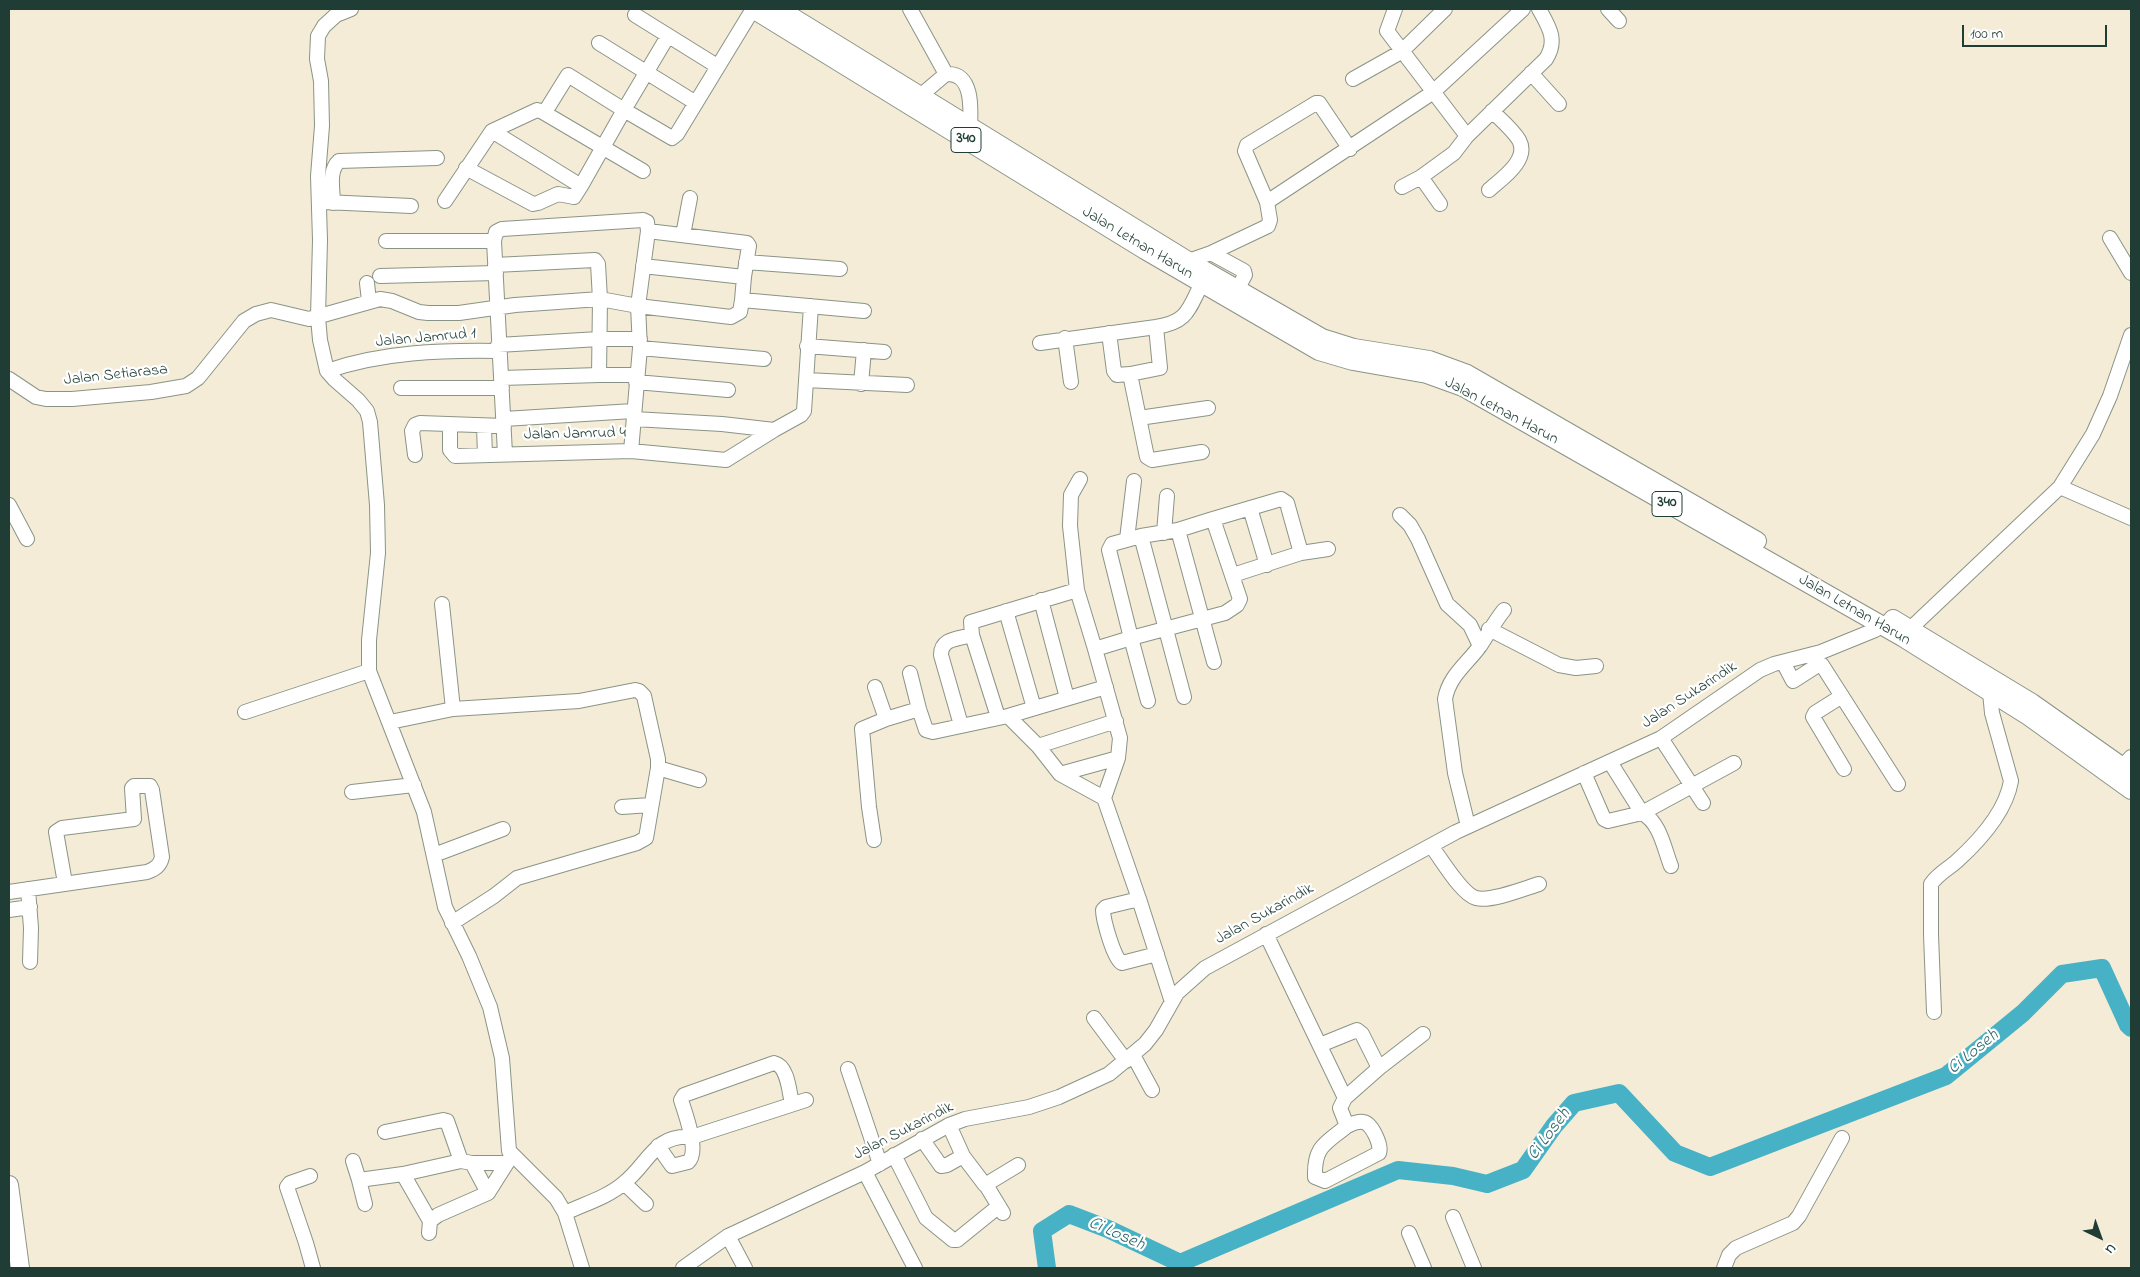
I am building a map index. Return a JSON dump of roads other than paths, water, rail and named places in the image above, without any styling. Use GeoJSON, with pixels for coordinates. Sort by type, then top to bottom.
{"type":"FeatureCollection","features":[{"type":"Feature","properties":{"kind":"main road","name":"Jalan Letnan Harun"},"geometry":{"type":"LineString","coordinates":[[753,9],[974,135],[1184,265],[1238,288],[1322,338],[1354,348],[1429,360],[1467,374],[1665,496]]}},
{"type":"Feature","properties":{"kind":"main road","name":"Jalan Letnan Harun"},"geometry":{"type":"LineString","coordinates":[[779,9],[920,96],[974,135]]}},
{"type":"Feature","properties":{"kind":"main road","name":"Jalan Letnan Harun"},"geometry":{"type":"LineString","coordinates":[[1184,265],[1202,283],[1319,351],[1353,361],[1428,374],[1463,387],[1665,496],[2032,703],[2128,766]]}},
{"type":"Feature","properties":{"kind":"main road","name":"Jalan Letnan Harun"},"geometry":{"type":"LineString","coordinates":[[1907,633],[1990,692],[2027,715],[2131,790]]}},
{"type":"Feature","properties":{"kind":"main road"},"geometry":{"type":"LineString","coordinates":[[9,1185],[20,1268]]}},
{"type":"Feature","properties":{"kind":"street"},"geometry":{"type":"LineString","coordinates":[[351,9],[336,15],[324,26],[318,36],[317,59],[321,81],[322,126],[318,201],[320,240],[318,317],[320,340],[327,371],[358,400],[367,412],[370,422],[377,505],[378,553],[369,640],[369,671],[424,812],[444,902],[490,1007],[502,1058],[509,1159],[488,1193],[449,1210],[430,1227],[404,1174]]}},
{"type":"Feature","properties":{"kind":"street"},"geometry":{"type":"LineString","coordinates":[[545,112],[568,75],[670,138],[677,134],[753,9]]}},
{"type":"Feature","properties":{"kind":"street"},"geometry":{"type":"LineString","coordinates":[[910,9],[946,74]]}},
{"type":"Feature","properties":{"kind":"street"},"geometry":{"type":"LineString","coordinates":[[1395,9],[1387,31],[1432,93],[1467,136]]}},
{"type":"Feature","properties":{"kind":"street"},"geometry":{"type":"LineString","coordinates":[[1354,79],[1401,52],[1445,9]]}},
{"type":"Feature","properties":{"kind":"street"},"geometry":{"type":"LineString","coordinates":[[1267,202],[1350,149],[1432,93],[1523,9]]}},
{"type":"Feature","properties":{"kind":"street"},"geometry":{"type":"LineString","coordinates":[[1402,187],[1421,177],[1454,153],[1467,136],[1546,59],[1553,44],[1550,29],[1540,9]]}},
{"type":"Feature","properties":{"kind":"street"},"geometry":{"type":"LineString","coordinates":[[1608,9],[1619,21]]}},
{"type":"Feature","properties":{"kind":"street"},"geometry":{"type":"LineString","coordinates":[[635,15],[717,66]]}},
{"type":"Feature","properties":{"kind":"street"},"geometry":{"type":"LineString","coordinates":[[466,168],[533,204],[558,194],[574,197],[668,36]]}},
{"type":"Feature","properties":{"kind":"street"},"geometry":{"type":"LineString","coordinates":[[599,43],[696,103]]}},
{"type":"Feature","properties":{"kind":"street"},"geometry":{"type":"LineString","coordinates":[[1531,73],[1559,104]]}},
{"type":"Feature","properties":{"kind":"street"},"geometry":{"type":"LineString","coordinates":[[920,96],[946,74],[958,75],[966,82],[974,135]]}},
{"type":"Feature","properties":{"kind":"street"},"geometry":{"type":"LineString","coordinates":[[1184,265],[1268,226],[1270,220],[1267,202],[1245,151],[1247,145],[1316,103],[1319,103],[1350,149]]}},
{"type":"Feature","properties":{"kind":"street"},"geometry":{"type":"LineString","coordinates":[[445,201],[492,131],[537,110],[545,112],[643,171]]}},
{"type":"Feature","properties":{"kind":"street"},"geometry":{"type":"LineString","coordinates":[[1489,190],[1512,170],[1521,154],[1519,140],[1492,111]]}},
{"type":"Feature","properties":{"kind":"street"},"geometry":{"type":"LineString","coordinates":[[492,131],[581,186]]}},
{"type":"Feature","properties":{"kind":"street"},"geometry":{"type":"LineString","coordinates":[[333,203],[332,176],[333,169],[339,161],[437,158]]}},
{"type":"Feature","properties":{"kind":"street"},"geometry":{"type":"LineString","coordinates":[[1421,177],[1440,204]]}},
{"type":"Feature","properties":{"kind":"street"},"geometry":{"type":"LineString","coordinates":[[683,235],[690,198]]}},
{"type":"Feature","properties":{"kind":"street"},"geometry":{"type":"LineString","coordinates":[[318,201],[411,206]]}},
{"type":"Feature","properties":{"kind":"street"},"geometry":{"type":"LineString","coordinates":[[505,454],[502,383],[498,348],[498,307],[494,241],[496,232],[502,229],[643,220],[647,222],[648,231],[638,306],[640,343],[631,451]]}},
{"type":"Feature","properties":{"kind":"street"},"geometry":{"type":"LineString","coordinates":[[648,231],[747,243],[749,246],[742,300],[864,311]]}},
{"type":"Feature","properties":{"kind":"street"},"geometry":{"type":"LineString","coordinates":[[2110,238],[2131,273]]}},
{"type":"Feature","properties":{"kind":"street"},"geometry":{"type":"LineString","coordinates":[[386,241],[494,241]]}},
{"type":"Feature","properties":{"kind":"street"},"geometry":{"type":"LineString","coordinates":[[1211,253],[1244,271],[1245,275],[1238,288]]}},
{"type":"Feature","properties":{"kind":"street"},"geometry":{"type":"LineString","coordinates":[[380,276],[495,269],[593,259],[598,264],[600,299],[598,375]]}},
{"type":"Feature","properties":{"kind":"street"},"geometry":{"type":"LineString","coordinates":[[746,262],[840,269]]}},
{"type":"Feature","properties":{"kind":"street"},"geometry":{"type":"LineString","coordinates":[[643,266],[744,277]]}},
{"type":"Feature","properties":{"kind":"street"},"geometry":{"type":"LineString","coordinates":[[367,283],[369,301]]}},
{"type":"Feature","properties":{"kind":"street"},"geometry":{"type":"LineString","coordinates":[[1040,343],[1065,338],[1172,325],[1182,318],[1202,283]]}},
{"type":"Feature","properties":{"kind":"street","name":"Jalan Setiarasa"},"geometry":{"type":"LineString","coordinates":[[9,379],[36,397],[46,399],[151,392],[186,386],[198,378],[244,321],[256,314],[270,310],[305,319],[318,317],[369,301],[389,300],[424,313],[459,312],[600,299],[638,306],[731,317],[740,312],[742,300]]}},
{"type":"Feature","properties":{"kind":"street"},"geometry":{"type":"LineString","coordinates":[[415,455],[412,431],[414,425],[420,423],[484,426],[504,422],[634,415],[774,430],[803,413],[805,408],[807,346],[811,306]]}},
{"type":"Feature","properties":{"kind":"street"},"geometry":{"type":"LineString","coordinates":[[1109,333],[1114,371],[1117,376],[1158,370],[1161,366],[1156,327]]}},
{"type":"Feature","properties":{"kind":"street"},"geometry":{"type":"LineString","coordinates":[[1907,633],[2060,487],[2096,426],[2110,396],[2131,335]]}},
{"type":"Feature","properties":{"kind":"street"},"geometry":{"type":"LineString","coordinates":[[1065,338],[1071,382]]}},
{"type":"Feature","properties":{"kind":"street","name":"Jalan Jamrud 1"},"geometry":{"type":"LineString","coordinates":[[327,371],[399,355],[599,339],[764,359]]}},
{"type":"Feature","properties":{"kind":"street"},"geometry":{"type":"LineString","coordinates":[[807,346],[884,352]]}},
{"type":"Feature","properties":{"kind":"street"},"geometry":{"type":"LineString","coordinates":[[861,384],[864,350]]}},
{"type":"Feature","properties":{"kind":"street"},"geometry":{"type":"LineString","coordinates":[[1130,374],[1148,457],[1150,459],[1202,452]]}},
{"type":"Feature","properties":{"kind":"street"},"geometry":{"type":"LineString","coordinates":[[401,388],[502,383],[598,375],[728,390]]}},
{"type":"Feature","properties":{"kind":"street"},"geometry":{"type":"LineString","coordinates":[[806,380],[907,385]]}},
{"type":"Feature","properties":{"kind":"street"},"geometry":{"type":"LineString","coordinates":[[1140,418],[1208,408]]}},
{"type":"Feature","properties":{"kind":"street","name":"Jalan Jamrud 4"},"geometry":{"type":"LineString","coordinates":[[450,425],[450,450],[455,456],[631,451],[697,458],[730,459],[774,430]]}},
{"type":"Feature","properties":{"kind":"street"},"geometry":{"type":"LineString","coordinates":[[484,426],[486,455]]}},
{"type":"Feature","properties":{"kind":"street"},"geometry":{"type":"LineString","coordinates":[[1080,479],[1071,495],[1069,510],[1077,590],[1120,738],[1118,758],[1104,798],[1139,898],[1172,1002]]}},
{"type":"Feature","properties":{"kind":"street"},"geometry":{"type":"LineString","coordinates":[[1134,481],[1134,538],[1164,628],[1184,697]]}},
{"type":"Feature","properties":{"kind":"street"},"geometry":{"type":"LineString","coordinates":[[2060,487],[2131,518]]}},
{"type":"Feature","properties":{"kind":"street"},"geometry":{"type":"LineString","coordinates":[[1164,533],[1167,496]]}},
{"type":"Feature","properties":{"kind":"street"},"geometry":{"type":"LineString","coordinates":[[1148,701],[1109,550],[1112,544],[1178,530],[1281,499],[1286,501],[1301,553]]}},
{"type":"Feature","properties":{"kind":"street"},"geometry":{"type":"LineString","coordinates":[[9,505],[27,539]]}},
{"type":"Feature","properties":{"kind":"street"},"geometry":{"type":"LineString","coordinates":[[1250,508],[1267,565]]}},
{"type":"Feature","properties":{"kind":"street"},"geometry":{"type":"LineString","coordinates":[[1400,515],[1418,538],[1447,604],[1470,625],[1480,646]]}},
{"type":"Feature","properties":{"kind":"street"},"geometry":{"type":"LineString","coordinates":[[1095,649],[1164,628],[1226,614],[1238,605],[1240,599],[1213,519]]}},
{"type":"Feature","properties":{"kind":"street"},"geometry":{"type":"LineString","coordinates":[[1178,530],[1214,662]]}},
{"type":"Feature","properties":{"kind":"street"},"geometry":{"type":"LineString","coordinates":[[1233,575],[1301,553],[1328,549]]}},
{"type":"Feature","properties":{"kind":"street"},"geometry":{"type":"LineString","coordinates":[[1077,590],[971,622],[972,635],[1003,716],[1038,746],[1060,774],[1104,798]]}},
{"type":"Feature","properties":{"kind":"street"},"geometry":{"type":"LineString","coordinates":[[1041,600],[1067,698]]}},
{"type":"Feature","properties":{"kind":"street"},"geometry":{"type":"LineString","coordinates":[[442,604],[453,709]]}},
{"type":"Feature","properties":{"kind":"street"},"geometry":{"type":"LineString","coordinates":[[1006,610],[1034,708]]}},
{"type":"Feature","properties":{"kind":"street"},"geometry":{"type":"LineString","coordinates":[[1468,826],[1455,773],[1445,699],[1447,687],[1464,663],[1480,646],[1489,629],[1504,610]]}},
{"type":"Feature","properties":{"kind":"street","name":"Jalan Sukarindik"},"geometry":{"type":"LineString","coordinates":[[683,1268],[728,1236],[865,1172],[949,1124],[1029,1107],[1059,1097],[1101,1079],[1130,1058],[1151,1036],[1177,993],[1194,976],[1266,934],[1468,826],[1661,738],[1760,670],[1821,652],[1887,622]]}},
{"type":"Feature","properties":{"kind":"street"},"geometry":{"type":"LineString","coordinates":[[1489,629],[1559,665],[1576,668],[1596,666]]}},
{"type":"Feature","properties":{"kind":"street"},"geometry":{"type":"LineString","coordinates":[[961,726],[941,655],[941,647],[944,643],[972,635]]}},
{"type":"Feature","properties":{"kind":"street"},"geometry":{"type":"LineString","coordinates":[[1783,662],[1793,681],[1818,665],[1822,665],[1898,784]]}},
{"type":"Feature","properties":{"kind":"street"},"geometry":{"type":"LineString","coordinates":[[245,712],[369,671]]}},
{"type":"Feature","properties":{"kind":"street"},"geometry":{"type":"LineString","coordinates":[[910,673],[924,728],[930,732],[1003,716],[1106,687]]}},
{"type":"Feature","properties":{"kind":"street"},"geometry":{"type":"LineString","coordinates":[[875,687],[886,719]]}},
{"type":"Feature","properties":{"kind":"street"},"geometry":{"type":"LineString","coordinates":[[390,722],[453,709],[579,701],[639,691],[644,696],[658,760],[658,768],[650,805],[648,833],[642,841],[517,878],[494,896],[452,923]]}},
{"type":"Feature","properties":{"kind":"street"},"geometry":{"type":"LineString","coordinates":[[1934,1012],[1931,884],[1978,840],[1993,820],[2010,788],[2011,781],[1992,712],[1990,692]]}},
{"type":"Feature","properties":{"kind":"street"},"geometry":{"type":"LineString","coordinates":[[1842,696],[1815,713],[1813,717],[1844,769]]}},
{"type":"Feature","properties":{"kind":"street"},"geometry":{"type":"LineString","coordinates":[[874,840],[862,729],[918,709]]}},
{"type":"Feature","properties":{"kind":"street"},"geometry":{"type":"LineString","coordinates":[[1038,746],[1116,721]]}},
{"type":"Feature","properties":{"kind":"street"},"geometry":{"type":"LineString","coordinates":[[1661,738],[1694,786],[1702,803]]}},
{"type":"Feature","properties":{"kind":"street"},"geometry":{"type":"LineString","coordinates":[[1060,774],[1118,758]]}},
{"type":"Feature","properties":{"kind":"street"},"geometry":{"type":"LineString","coordinates":[[1610,762],[1642,813],[1650,817],[1656,827],[1671,866]]}},
{"type":"Feature","properties":{"kind":"street"},"geometry":{"type":"LineString","coordinates":[[1584,773],[1606,820],[1642,813],[1694,786],[1734,762]]}},
{"type":"Feature","properties":{"kind":"street"},"geometry":{"type":"LineString","coordinates":[[658,768],[699,780]]}},
{"type":"Feature","properties":{"kind":"street"},"geometry":{"type":"LineString","coordinates":[[9,892],[146,872],[155,869],[160,864],[162,857],[152,790],[146,785],[134,786],[132,788],[134,819]]}},
{"type":"Feature","properties":{"kind":"street"},"geometry":{"type":"LineString","coordinates":[[352,792],[414,785]]}},
{"type":"Feature","properties":{"kind":"street"},"geometry":{"type":"LineString","coordinates":[[622,807],[650,805]]}},
{"type":"Feature","properties":{"kind":"street"},"geometry":{"type":"LineString","coordinates":[[65,883],[55,836],[58,830],[134,819],[155,818]]}},
{"type":"Feature","properties":{"kind":"street"},"geometry":{"type":"LineString","coordinates":[[434,855],[503,829]]}},
{"type":"Feature","properties":{"kind":"street"},"geometry":{"type":"LineString","coordinates":[[1431,846],[1463,889],[1474,897],[1491,898],[1539,884]]}},
{"type":"Feature","properties":{"kind":"street"},"geometry":{"type":"LineString","coordinates":[[28,889],[31,939],[30,962]]}},
{"type":"Feature","properties":{"kind":"street"},"geometry":{"type":"LineString","coordinates":[[1139,898],[1106,907],[1104,910],[1105,922],[1116,959],[1122,963],[1157,954]]}},
{"type":"Feature","properties":{"kind":"street"},"geometry":{"type":"LineString","coordinates":[[9,910],[30,907]]}},
{"type":"Feature","properties":{"kind":"street"},"geometry":{"type":"LineString","coordinates":[[1266,934],[1345,1098]]}},
{"type":"Feature","properties":{"kind":"street"},"geometry":{"type":"LineString","coordinates":[[1094,1018],[1130,1058],[1152,1090]]}},
{"type":"Feature","properties":{"kind":"street"},"geometry":{"type":"LineString","coordinates":[[1320,1045],[1357,1030],[1362,1034],[1379,1068]]}},
{"type":"Feature","properties":{"kind":"street"},"geometry":{"type":"LineString","coordinates":[[1347,1126],[1340,1108],[1345,1098],[1379,1068],[1423,1034]]}},
{"type":"Feature","properties":{"kind":"street"},"geometry":{"type":"LineString","coordinates":[[565,1213],[624,1184],[658,1146],[673,1138],[692,1137],[799,1102],[784,1069],[779,1064],[774,1063],[684,1095],[682,1100],[692,1137],[691,1159],[677,1165],[670,1164],[658,1146]]}},
{"type":"Feature","properties":{"kind":"street"},"geometry":{"type":"LineString","coordinates":[[848,1069],[880,1164]]}},
{"type":"Feature","properties":{"kind":"street"},"geometry":{"type":"LineString","coordinates":[[385,1132],[443,1120],[446,1121],[466,1162],[488,1193]]}},
{"type":"Feature","properties":{"kind":"street"},"geometry":{"type":"LineString","coordinates":[[1363,1122],[1369,1125],[1380,1146],[1379,1153],[1325,1181],[1317,1179],[1315,1177],[1314,1159],[1318,1152],[1347,1126],[1363,1122]]}},
{"type":"Feature","properties":{"kind":"street"},"geometry":{"type":"LineString","coordinates":[[894,1155],[926,1218],[953,1240],[957,1240],[1001,1210],[986,1185],[983,1184],[963,1156],[949,1124]]}},
{"type":"Feature","properties":{"kind":"street"},"geometry":{"type":"LineString","coordinates":[[1724,1268],[1730,1255],[1736,1248],[1786,1227],[1799,1216],[1842,1138]]}},
{"type":"Feature","properties":{"kind":"street"},"geometry":{"type":"LineString","coordinates":[[922,1139],[941,1166],[947,1165],[963,1156]]}},
{"type":"Feature","properties":{"kind":"street"},"geometry":{"type":"LineString","coordinates":[[359,1180],[404,1174],[466,1162],[509,1159],[542,1182],[556,1198],[565,1213],[582,1268]]}},
{"type":"Feature","properties":{"kind":"street"},"geometry":{"type":"LineString","coordinates":[[353,1161],[365,1204]]}},
{"type":"Feature","properties":{"kind":"street"},"geometry":{"type":"LineString","coordinates":[[986,1185],[1018,1165]]}},
{"type":"Feature","properties":{"kind":"street"},"geometry":{"type":"LineString","coordinates":[[865,1172],[915,1268]]}},
{"type":"Feature","properties":{"kind":"street"},"geometry":{"type":"LineString","coordinates":[[310,1176],[290,1183],[287,1187],[306,1243],[312,1268]]}},
{"type":"Feature","properties":{"kind":"street"},"geometry":{"type":"LineString","coordinates":[[624,1184],[646,1204]]}},
{"type":"Feature","properties":{"kind":"street"},"geometry":{"type":"LineString","coordinates":[[1453,1217],[1474,1268]]}},
{"type":"Feature","properties":{"kind":"street"},"geometry":{"type":"LineString","coordinates":[[1409,1233],[1422,1268]]}},
{"type":"Feature","properties":{"kind":"street"},"geometry":{"type":"LineString","coordinates":[[728,1236],[745,1268]]}},
{"type":"Feature","properties":{"kind":"waterway","name":"Ci Loseh"},"geometry":{"type":"LineString","coordinates":[[1047,1268],[1042,1231],[1069,1214],[1108,1229],[1180,1263],[1398,1170],[1453,1176],[1487,1184],[1523,1170],[1554,1126],[1574,1103],[1619,1093],[1675,1153],[1710,1167],[1946,1076],[2023,1013],[2062,974],[2102,968],[2131,1028]]}}]}
